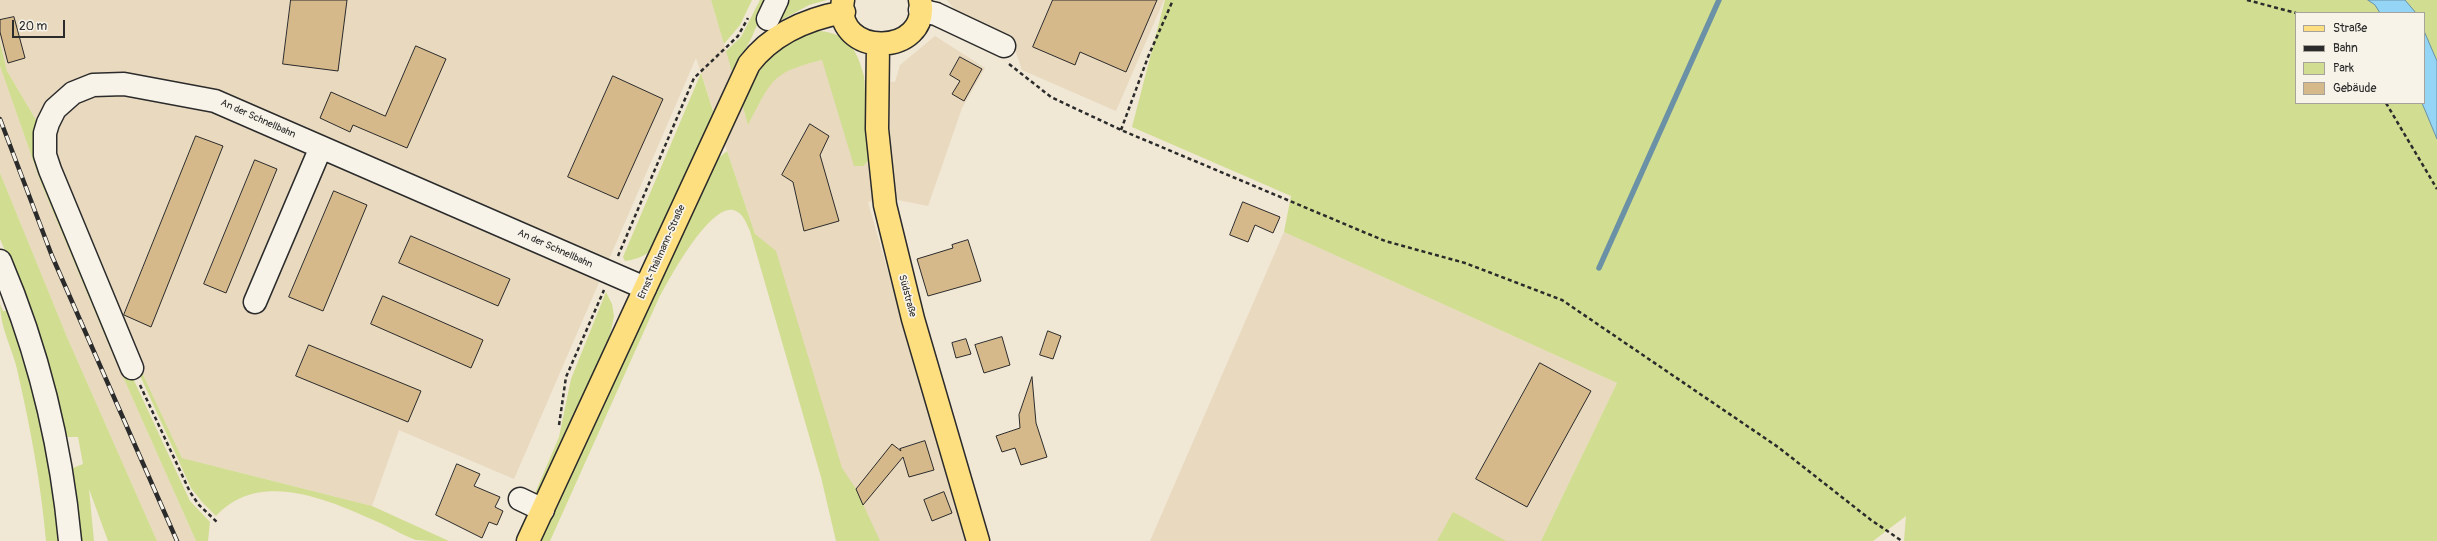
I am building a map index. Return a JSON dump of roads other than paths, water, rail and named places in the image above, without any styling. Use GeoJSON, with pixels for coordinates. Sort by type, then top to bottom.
{"type":"FeatureCollection","features":[{"type":"Feature","properties":{"kind":"main road"},"geometry":{"type":"LineString","coordinates":[[843,6],[849,27],[857,36],[867,42],[878,45],[892,44],[904,38],[914,29],[920,17],[920,5]]}},
{"type":"Feature","properties":{"kind":"main road","name":"Ernst-Thälmann-Straße"},"geometry":{"type":"LineString","coordinates":[[528,541],[749,64],[767,46],[804,22],[843,6]]}},
{"type":"Feature","properties":{"kind":"main road","name":"Südstraße"},"geometry":{"type":"LineString","coordinates":[[878,45],[877,129],[888,220],[913,319],[978,541]]}},
{"type":"Feature","properties":{"kind":"street"},"geometry":{"type":"LineString","coordinates":[[920,5],[941,16],[1006,59]]}},
{"type":"Feature","properties":{"kind":"street","name":"An der Schnellbahn"},"geometry":{"type":"LineString","coordinates":[[132,368],[50,170],[46,155],[46,133],[55,109],[73,93],[93,85],[124,84],[215,101],[645,288]]}},
{"type":"Feature","properties":{"kind":"street"},"geometry":{"type":"LineString","coordinates":[[255,302],[321,147]]}},
{"type":"Feature","properties":{"kind":"street"},"geometry":{"type":"LineString","coordinates":[[0,261],[29,339],[53,423],[61,466],[70,541]]}},
{"type":"Feature","properties":{"kind":"street"},"geometry":{"type":"LineString","coordinates":[[520,499],[543,510]]}},
{"type":"Feature","properties":{"kind":"water"},"geometry":{"type":"Polygon","coordinates":[[[2368,0],[2405,0],[2415,12],[2379,12],[2375,5],[2368,0]]]}},
{"type":"Feature","properties":{"kind":"water"},"geometry":{"type":"Polygon","coordinates":[[[2425,33],[2437,61],[2437,139],[2422,104],[2425,104],[2425,33]]]}},
{"type":"Feature","properties":{"kind":"waterway"},"geometry":{"type":"LineString","coordinates":[[1599,268],[1719,0]]}},
{"type":"Feature","properties":{"kind":"railway"},"geometry":{"type":"LineString","coordinates":[[0,119],[52,256],[177,541]]}}]}
